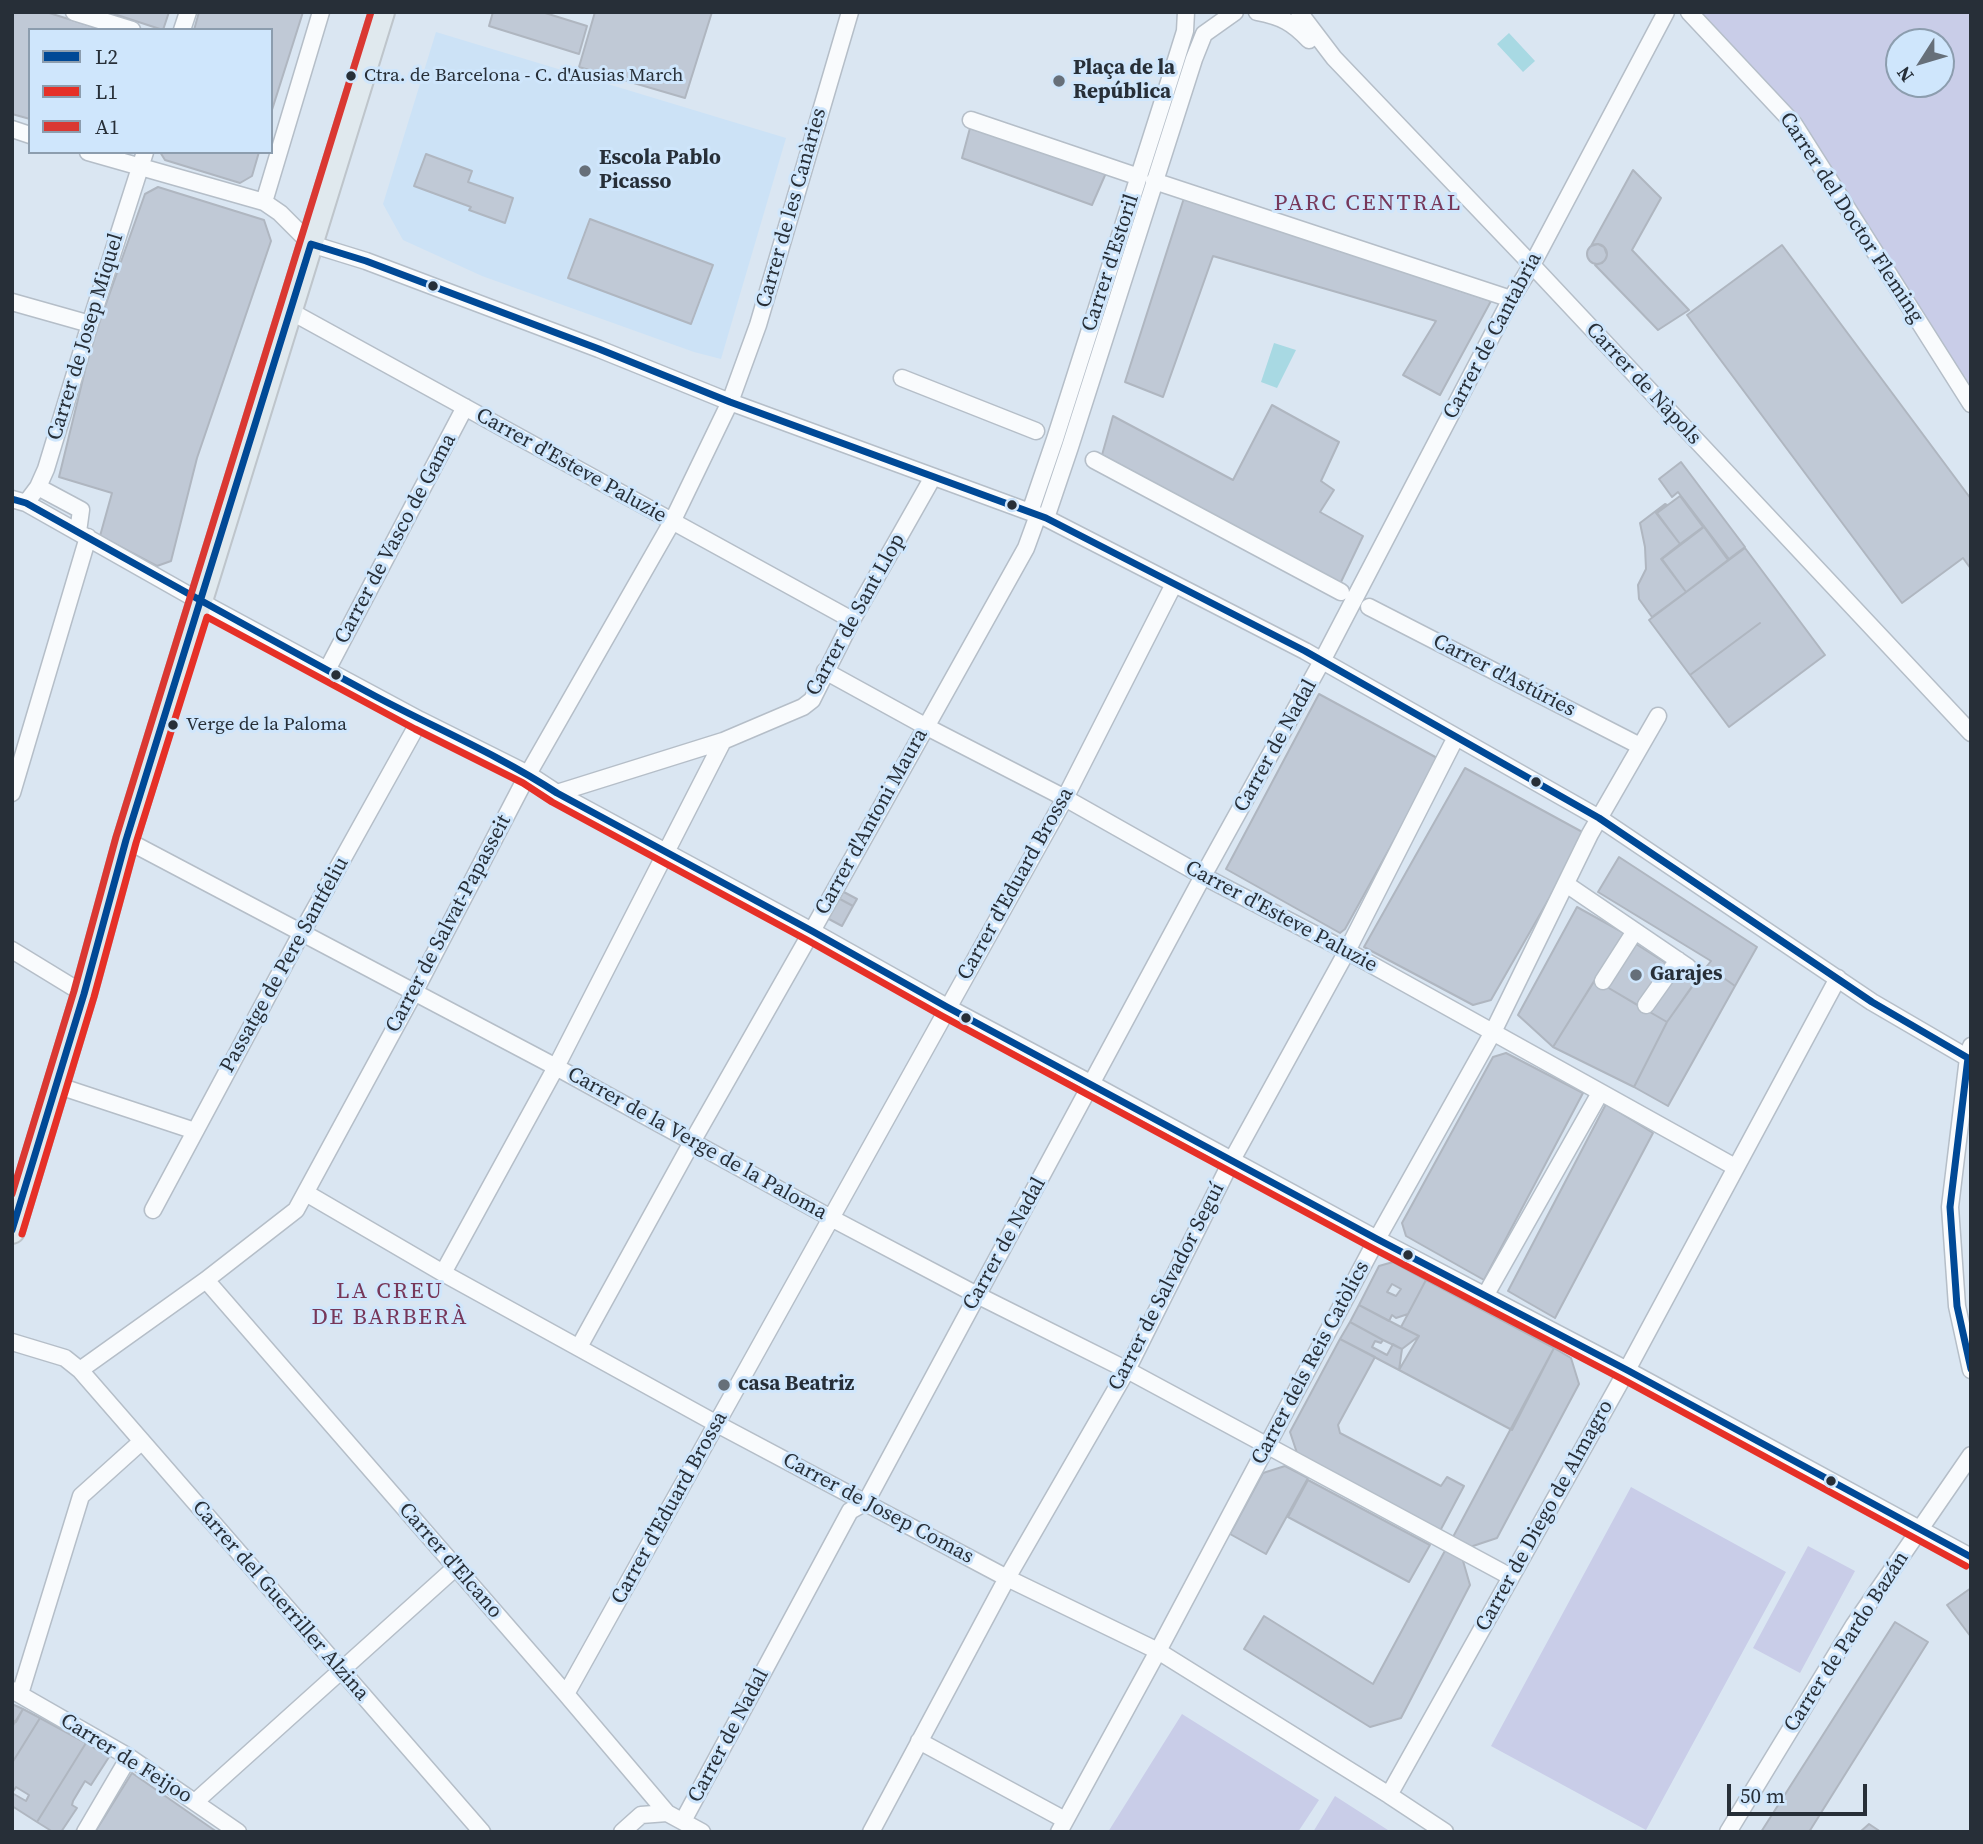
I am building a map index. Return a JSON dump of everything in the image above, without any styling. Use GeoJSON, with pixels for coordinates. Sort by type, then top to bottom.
{"type":"FeatureCollection","features":[{"type":"Feature","properties":{"kind":"main road"},"geometry":{"type":"LineString","coordinates":[[12,1231],[84,994],[126,840],[382,12]]}},
{"type":"Feature","properties":{"kind":"street"},"geometry":{"type":"LineString","coordinates":[[74,12],[126,28]]}},
{"type":"Feature","properties":{"kind":"street"},"geometry":{"type":"LineString","coordinates":[[264,202],[321,12]]}},
{"type":"Feature","properties":{"kind":"street","name":"Carrer de les Canàries"},"geometry":{"type":"LineString","coordinates":[[730,402],[758,325],[850,12]]}},
{"type":"Feature","properties":{"kind":"street","name":"Carrer d'Estoril"},"geometry":{"type":"LineString","coordinates":[[1146,179],[1185,32],[1186,12]]}},
{"type":"Feature","properties":{"kind":"street","name":"Carrer d'Estoril"},"geometry":{"type":"LineString","coordinates":[[1038,515],[1055,439],[1146,179],[1205,34],[1220,12]]}},
{"type":"Feature","properties":{"kind":"street"},"geometry":{"type":"LineString","coordinates":[[1205,34],[1234,12]]}},
{"type":"Feature","properties":{"kind":"street","name":"Carrer de Nàpols"},"geometry":{"type":"LineString","coordinates":[[1257,12],[1282,18],[1334,58]]}},
{"type":"Feature","properties":{"kind":"street","name":"Carrer de Nàpols"},"geometry":{"type":"LineString","coordinates":[[1299,12],[1334,58],[1971,733]]}},
{"type":"Feature","properties":{"kind":"street","name":"Carrer de Cantabria"},"geometry":{"type":"LineString","coordinates":[[1322,661],[1511,299],[1532,265],[1666,12]]}},
{"type":"Feature","properties":{"kind":"street","name":"Carrer del Doctor Fleming"},"geometry":{"type":"LineString","coordinates":[[1689,12],[1794,124],[1971,404]]}},
{"type":"Feature","properties":{"kind":"street"},"geometry":{"type":"LineString","coordinates":[[971,120],[1511,299]]}},
{"type":"Feature","properties":{"kind":"street"},"geometry":{"type":"LineString","coordinates":[[102,154],[142,160],[264,202],[280,213],[311,244],[366,261],[730,402],[1038,515],[1322,661],[1599,818],[1888,1011],[1969,1052],[1950,1207],[1957,1306],[1971,1370]]}},
{"type":"Feature","properties":{"kind":"street","name":"Carrer de Josep Miquel"},"geometry":{"type":"LineString","coordinates":[[19,501],[38,486],[47,469],[142,160]]}},
{"type":"Feature","properties":{"kind":"street"},"geometry":{"type":"LineString","coordinates":[[12,302],[90,324]]}},
{"type":"Feature","properties":{"kind":"street","name":"Carrer d'Esteve Paluzie"},"geometry":{"type":"LineString","coordinates":[[289,311],[852,620]]}},
{"type":"Feature","properties":{"kind":"street"},"geometry":{"type":"LineString","coordinates":[[902,378],[1036,431]]}},
{"type":"Feature","properties":{"kind":"street","name":"Carrer de Salvat-Papasseit"},"geometry":{"type":"LineString","coordinates":[[80,1370],[206,1280],[296,1210],[415,991],[528,774],[672,522],[730,402]]}},
{"type":"Feature","properties":{"kind":"street","name":"Carrer de Vasco de Gama"},"geometry":{"type":"LineString","coordinates":[[327,670],[465,407]]}},
{"type":"Feature","properties":{"kind":"street"},"geometry":{"type":"LineString","coordinates":[[1094,460],[1341,592]]}},
{"type":"Feature","properties":{"kind":"street","name":"Carrer de Sant Llop"},"geometry":{"type":"LineString","coordinates":[[557,793],[723,741],[803,707],[812,700],[852,620],[933,477]]}},
{"type":"Feature","properties":{"kind":"street"},"geometry":{"type":"LineString","coordinates":[[12,793],[83,534],[81,510],[38,486]]}},
{"type":"Feature","properties":{"kind":"street"},"geometry":{"type":"LineString","coordinates":[[19,501],[420,720],[528,774],[557,793],[947,1007],[1971,1557]]}},
{"type":"Feature","properties":{"kind":"street","name":"Carrer d'Antoni Maura"},"geometry":{"type":"LineString","coordinates":[[579,1348],[1026,548],[1038,515]]}},
{"type":"Feature","properties":{"kind":"street","name":"Carrer d'Eduard Brossa"},"geometry":{"type":"LineString","coordinates":[[566,1694],[1065,798],[1174,584]]}},
{"type":"Feature","properties":{"kind":"street","name":"Carrer d'Astúries"},"geometry":{"type":"LineString","coordinates":[[1369,607],[1640,746]]}},
{"type":"Feature","properties":{"kind":"street","name":"Carrer de Nadal"},"geometry":{"type":"LineString","coordinates":[[682,1821],[850,1511],[866,1502],[1203,876],[1322,661]]}},
{"type":"Feature","properties":{"kind":"street","name":"Carrer d'Esteve Paluzie"},"geometry":{"type":"LineString","coordinates":[[825,671],[1347,951],[1735,1167]]}},
{"type":"Feature","properties":{"kind":"street"},"geometry":{"type":"LineString","coordinates":[[1951,711],[1971,717]]}},
{"type":"Feature","properties":{"kind":"street","name":"Carrer dels Reis Catòlics"},"geometry":{"type":"LineString","coordinates":[[1062,1826],[1377,1239],[1493,1032],[1599,818],[1658,716]]}},
{"type":"Feature","properties":{"kind":"street","name":"Passatge de Pere Santfeliu"},"geometry":{"type":"LineString","coordinates":[[153,1210],[302,932],[420,720]]}},
{"type":"Feature","properties":{"kind":"street","name":"Carrer de Salvador Seguí"},"geometry":{"type":"LineString","coordinates":[[871,1832],[1007,1578],[1127,1370],[1232,1160],[1347,951],[1455,737]]}},
{"type":"Feature","properties":{"kind":"street"},"geometry":{"type":"LineString","coordinates":[[443,1273],[555,1067],[723,741]]}},
{"type":"Feature","properties":{"kind":"street","name":"Carrer de la Verge de la Paloma"},"geometry":{"type":"LineString","coordinates":[[126,840],[415,991],[831,1218],[1127,1370],[1511,1577]]}},
{"type":"Feature","properties":{"kind":"street"},"geometry":{"type":"LineString","coordinates":[[1566,884],[1683,963],[1646,1006]]}},
{"type":"Feature","properties":{"kind":"street"},"geometry":{"type":"LineString","coordinates":[[1603,981],[1635,931]]}},
{"type":"Feature","properties":{"kind":"street"},"geometry":{"type":"LineString","coordinates":[[12,950],[84,994]]}},
{"type":"Feature","properties":{"kind":"street","name":"Carrer de Diego de Almagro"},"geometry":{"type":"LineString","coordinates":[[1389,1795],[1627,1370],[1838,978]]}},
{"type":"Feature","properties":{"kind":"street"},"geometry":{"type":"LineString","coordinates":[[56,1086],[195,1131]]}},
{"type":"Feature","properties":{"kind":"street"},"geometry":{"type":"LineString","coordinates":[[1485,1296],[1600,1093]]}},
{"type":"Feature","properties":{"kind":"street","name":"Carrer de Josep Comas"},"geometry":{"type":"LineString","coordinates":[[306,1193],[443,1273],[717,1424],[1007,1578],[1158,1651],[1445,1832]]}},
{"type":"Feature","properties":{"kind":"street","name":"Carrer d'Elcano"},"geometry":{"type":"LineString","coordinates":[[206,1280],[667,1813],[702,1832]]}},
{"type":"Feature","properties":{"kind":"street"},"geometry":{"type":"LineString","coordinates":[[12,1342],[65,1358],[80,1370]]}},
{"type":"Feature","properties":{"kind":"street","name":"Carrer del Guerriller Alzina"},"geometry":{"type":"LineString","coordinates":[[80,1370],[482,1832]]}},
{"type":"Feature","properties":{"kind":"street"},"geometry":{"type":"LineString","coordinates":[[16,1692],[81,1496],[141,1442]]}},
{"type":"Feature","properties":{"kind":"street","name":"Carrer de Pardo Bazán"},"geometry":{"type":"LineString","coordinates":[[1728,1832],[1854,1625],[1971,1455]]}},
{"type":"Feature","properties":{"kind":"street"},"geometry":{"type":"LineString","coordinates":[[195,1802],[455,1568]]}},
{"type":"Feature","properties":{"kind":"street","name":"Carrer de Feijoo"},"geometry":{"type":"LineString","coordinates":[[16,1692],[129,1758],[238,1832]]}},
{"type":"Feature","properties":{"kind":"street"},"geometry":{"type":"LineString","coordinates":[[919,1741],[1062,1826]]}},
{"type":"Feature","properties":{"kind":"street"},"geometry":{"type":"LineString","coordinates":[[85,1832],[129,1758]]}},
{"type":"Feature","properties":{"kind":"street"},"geometry":{"type":"LineString","coordinates":[[622,1832],[641,1815],[667,1813]]}},
{"type":"Feature","properties":{"kind":"shaded area"},"geometry":{"type":"Polygon","coordinates":[[[1689,12],[1971,12],[1971,404],[1794,124],[1689,12]]]}},
{"type":"Feature","properties":{"kind":"shaded area","name":"Escola Pablo Picasso"},"geometry":{"type":"Polygon","coordinates":[[[436,32],[786,138],[721,359],[694,352],[482,276],[403,240],[383,204],[436,32]]]}},
{"type":"Feature","properties":{"kind":"shaded area"},"geometry":{"type":"Polygon","coordinates":[[[1509,33],[1535,61],[1523,72],[1497,44],[1509,33]]]}},
{"type":"Feature","properties":{"kind":"shaded area"},"geometry":{"type":"Polygon","coordinates":[[[1274,343],[1296,350],[1277,388],[1261,382],[1274,343]]]}},
{"type":"Feature","properties":{"kind":"shaded area"},"geometry":{"type":"Polygon","coordinates":[[[1631,1487],[1786,1572],[1646,1830],[1491,1746],[1631,1487]]]}},
{"type":"Feature","properties":{"kind":"shaded area"},"geometry":{"type":"Polygon","coordinates":[[[1808,1546],[1855,1571],[1800,1673],[1753,1648],[1808,1546]]]}},
{"type":"Feature","properties":{"kind":"shaded area"},"geometry":{"type":"Polygon","coordinates":[[[1182,1714],[1319,1800],[1298,1832],[1108,1832],[1182,1714]]]}},
{"type":"Feature","properties":{"kind":"shaded area"},"geometry":{"type":"Polygon","coordinates":[[[1335,1796],[1391,1832],[1313,1832],[1335,1796]]]}},
{"type":"Feature","properties":{"kind":"building"},"geometry":{"type":"Polygon","coordinates":[[[12,12],[46,12],[98,28],[28,28],[28,118],[12,114],[12,12]]]}},
{"type":"Feature","properties":{"kind":"building"},"geometry":{"type":"Polygon","coordinates":[[[108,12],[169,12],[164,28],[108,12]]]}},
{"type":"Feature","properties":{"kind":"building"},"geometry":{"type":"Polygon","coordinates":[[[199,12],[303,12],[273,107],[273,28],[195,28],[199,12]]]}},
{"type":"Feature","properties":{"kind":"building"},"geometry":{"type":"Polygon","coordinates":[[[493,12],[542,12],[587,26],[579,54],[489,26],[493,12]]]}},
{"type":"Feature","properties":{"kind":"building"},"geometry":{"type":"Polygon","coordinates":[[[595,12],[712,12],[685,98],[579,67],[595,12]]]}},
{"type":"Feature","properties":{"kind":"building"},"geometry":{"type":"Polygon","coordinates":[[[970,128],[1106,173],[1092,205],[962,158],[970,128]]]}},
{"type":"Feature","properties":{"kind":"building"},"geometry":{"type":"Polygon","coordinates":[[[161,154],[258,154],[252,176],[240,183],[165,160],[161,154]]]}},
{"type":"Feature","properties":{"kind":"building"},"geometry":{"type":"Polygon","coordinates":[[[426,154],[472,171],[468,182],[513,198],[505,223],[414,186],[426,154]]]}},
{"type":"Feature","properties":{"kind":"building"},"geometry":{"type":"Polygon","coordinates":[[[1633,170],[1661,198],[1632,250],[1689,310],[1658,330],[1595,265],[1605,260],[1607,255],[1604,247],[1598,244],[1591,246],[1633,170]]]}},
{"type":"Feature","properties":{"kind":"building"},"geometry":{"type":"Polygon","coordinates":[[[158,187],[264,220],[271,241],[197,458],[171,561],[157,566],[100,536],[112,493],[59,477],[91,346],[145,194],[158,187]]]}},
{"type":"Feature","properties":{"kind":"building"},"geometry":{"type":"Polygon","coordinates":[[[1184,198],[1491,301],[1440,395],[1403,375],[1436,321],[1213,256],[1163,397],[1125,382],[1184,198]]]}},
{"type":"Feature","properties":{"kind":"building"},"geometry":{"type":"Polygon","coordinates":[[[590,219],[713,265],[691,324],[568,278],[590,219]]]}},
{"type":"Feature","properties":{"kind":"building"},"geometry":{"type":"Polygon","coordinates":[[[1597,244],[1604,247],[1607,254],[1604,261],[1597,264],[1590,261],[1587,254],[1590,247],[1597,244]]]}},
{"type":"Feature","properties":{"kind":"building"},"geometry":{"type":"Polygon","coordinates":[[[1782,245],[1971,499],[1971,569],[1963,558],[1902,603],[1687,315],[1782,245]]]}},
{"type":"Feature","properties":{"kind":"building"},"geometry":{"type":"Polygon","coordinates":[[[1272,405],[1339,442],[1321,481],[1334,490],[1320,512],[1363,536],[1340,584],[1102,455],[1113,416],[1233,480],[1272,405]]]}},
{"type":"Feature","properties":{"kind":"building"},"geometry":{"type":"Polygon","coordinates":[[[1681,462],[1745,547],[1729,559],[1678,492],[1672,497],[1659,479],[1681,462]]]}},
{"type":"Feature","properties":{"kind":"building"},"geometry":{"type":"Polygon","coordinates":[[[1680,496],[1703,527],[1680,544],[1657,513],[1680,496]]]}},
{"type":"Feature","properties":{"kind":"building"},"geometry":{"type":"Polygon","coordinates":[[[1667,505],[1656,513],[1680,544],[1661,559],[1686,592],[1652,617],[1639,599],[1638,585],[1646,569],[1640,523],[1667,505]]]}},
{"type":"Feature","properties":{"kind":"building"},"geometry":{"type":"Polygon","coordinates":[[[1704,527],[1728,560],[1686,592],[1662,559],[1704,527]]]}},
{"type":"Feature","properties":{"kind":"building"},"geometry":{"type":"Polygon","coordinates":[[[1745,548],[1825,655],[1729,727],[1649,620],[1745,548]]]}},
{"type":"Feature","properties":{"kind":"building"},"geometry":{"type":"Polygon","coordinates":[[[1319,694],[1439,759],[1345,929],[1340,933],[1226,869],[1319,694]]]}},
{"type":"Feature","properties":{"kind":"building"},"geometry":{"type":"Polygon","coordinates":[[[1465,768],[1586,834],[1491,1000],[1473,1005],[1364,947],[1465,768]]]}},
{"type":"Feature","properties":{"kind":"building"},"geometry":{"type":"Polygon","coordinates":[[[1619,857],[1757,947],[1735,986],[1707,966],[1711,961],[1598,892],[1619,857]]]}},
{"type":"Feature","properties":{"kind":"building"},"geometry":{"type":"Polygon","coordinates":[[[842,891],[857,899],[853,906],[838,898],[842,891]]]}},
{"type":"Feature","properties":{"kind":"building"},"geometry":{"type":"Polygon","coordinates":[[[838,898],[853,906],[842,926],[827,918],[838,898]]]}},
{"type":"Feature","properties":{"kind":"building"},"geometry":{"type":"Polygon","coordinates":[[[1577,907],[1624,933],[1553,1047],[1518,1015],[1577,907]]]}},
{"type":"Feature","properties":{"kind":"building","name":"Garajes"},"geometry":{"type":"Polygon","coordinates":[[[1636,944],[1666,963],[1637,1005],[1607,987],[1636,944]]]}},
{"type":"Feature","properties":{"kind":"building"},"geometry":{"type":"Polygon","coordinates":[[[1707,966],[1735,986],[1668,1106],[1634,1087],[1667,1022],[1707,966]]]}},
{"type":"Feature","properties":{"kind":"building","name":"Garajes"},"geometry":{"type":"Polygon","coordinates":[[[1676,969],[1695,982],[1667,1022],[1648,1011],[1676,969]]]}},
{"type":"Feature","properties":{"kind":"building"},"geometry":{"type":"Polygon","coordinates":[[[1595,980],[1667,1022],[1634,1087],[1553,1047],[1595,980]]]}},
{"type":"Feature","properties":{"kind":"building"},"geometry":{"type":"Polygon","coordinates":[[[1506,1053],[1583,1093],[1484,1280],[1406,1236],[1402,1223],[1493,1057],[1506,1053]]]}},
{"type":"Feature","properties":{"kind":"building"},"geometry":{"type":"Polygon","coordinates":[[[1606,1104],[1653,1133],[1555,1318],[1508,1291],[1606,1104]]]}},
{"type":"Feature","properties":{"kind":"building"},"geometry":{"type":"Polygon","coordinates":[[[1393,1262],[1426,1280],[1408,1314],[1396,1318],[1392,1315],[1389,1321],[1359,1305],[1379,1266],[1393,1262]],[[1392,1284],[1387,1292],[1396,1296],[1401,1289],[1392,1284]]]}},
{"type":"Feature","properties":{"kind":"building"},"geometry":{"type":"Polygon","coordinates":[[[1426,1280],[1554,1348],[1512,1430],[1399,1370],[1419,1336],[1401,1327],[1426,1280]]]}},
{"type":"Feature","properties":{"kind":"building"},"geometry":{"type":"Polygon","coordinates":[[[1359,1305],[1419,1336],[1402,1349],[1383,1340],[1350,1322],[1359,1305]]]}},
{"type":"Feature","properties":{"kind":"building"},"geometry":{"type":"Polygon","coordinates":[[[1350,1322],[1383,1340],[1381,1343],[1375,1341],[1372,1347],[1387,1355],[1393,1344],[1402,1349],[1399,1370],[1340,1339],[1350,1322]]]}},
{"type":"Feature","properties":{"kind":"building"},"geometry":{"type":"Polygon","coordinates":[[[1340,1339],[1375,1357],[1338,1425],[1340,1433],[1441,1486],[1447,1477],[1464,1486],[1440,1531],[1297,1453],[1290,1432],[1340,1339]]]}},
{"type":"Feature","properties":{"kind":"building"},"geometry":{"type":"Polygon","coordinates":[[[1554,1348],[1571,1358],[1579,1384],[1497,1538],[1470,1547],[1453,1537],[1554,1348]]]}},
{"type":"Feature","properties":{"kind":"building"},"geometry":{"type":"Polygon","coordinates":[[[1285,1466],[1308,1478],[1266,1554],[1230,1534],[1263,1473],[1285,1466]]]}},
{"type":"Feature","properties":{"kind":"building"},"geometry":{"type":"Polygon","coordinates":[[[1308,1480],[1430,1545],[1409,1582],[1288,1517],[1308,1480]]]}},
{"type":"Feature","properties":{"kind":"building"},"geometry":{"type":"Polygon","coordinates":[[[1447,1547],[1461,1554],[1470,1585],[1401,1718],[1370,1727],[1244,1649],[1264,1616],[1373,1684],[1447,1547]]]}},
{"type":"Feature","properties":{"kind":"building"},"geometry":{"type":"Polygon","coordinates":[[[1971,1588],[1971,1637],[1947,1605],[1971,1588]]]}},
{"type":"Feature","properties":{"kind":"building"},"geometry":{"type":"Polygon","coordinates":[[[1895,1622],[1928,1642],[1809,1832],[1761,1832],[1895,1622]]]}},
{"type":"Feature","properties":{"kind":"building"},"geometry":{"type":"Polygon","coordinates":[[[12,1704],[23,1709],[16,1722],[12,1720],[12,1704]]]}},
{"type":"Feature","properties":{"kind":"building"},"geometry":{"type":"Polygon","coordinates":[[[23,1709],[40,1718],[12,1763],[12,1727],[23,1709]]]}},
{"type":"Feature","properties":{"kind":"building"},"geometry":{"type":"Polygon","coordinates":[[[40,1718],[86,1743],[37,1822],[12,1806],[12,1793],[12,1763],[40,1718]],[[16,1787],[12,1793],[26,1801],[29,1795],[16,1787]]]}},
{"type":"Feature","properties":{"kind":"building"},"geometry":{"type":"Polygon","coordinates":[[[86,1743],[109,1757],[91,1785],[85,1781],[73,1801],[72,1805],[77,1808],[61,1832],[53,1832],[37,1822],[86,1743]]]}},
{"type":"Feature","properties":{"kind":"building"},"geometry":{"type":"Polygon","coordinates":[[[132,1773],[168,1798],[217,1832],[95,1832],[132,1773]]]}},
{"type":"Feature","properties":{"kind":"building"},"geometry":{"type":"Polygon","coordinates":[[[1869,1824],[1881,1832],[1860,1832],[1869,1824]]]}},
{"type":"Feature","properties":{"kind":"transit line","name":"A1"},"geometry":{"type":"LineString","coordinates":[[12,1194],[74,991],[116,837],[371,12]]}},
{"type":"Feature","properties":{"kind":"transit line","name":"L2"},"geometry":{"type":"LineString","coordinates":[[311,244],[366,261],[599,349],[730,402],[1046,518],[1305,651],[1599,818],[1872,1002],[1968,1058]]}},
{"type":"Feature","properties":{"kind":"transit line","name":"L2"},"geometry":{"type":"LineString","coordinates":[[12,1230],[84,994],[126,840],[311,244]]}},
{"type":"Feature","properties":{"kind":"transit line","name":"L2"},"geometry":{"type":"LineString","coordinates":[[12,499],[26,503],[331,672],[513,766],[557,793],[947,1007],[1971,1557]]}},
{"type":"Feature","properties":{"kind":"transit line","name":"L1"},"geometry":{"type":"LineString","coordinates":[[22,1234],[94,997],[136,843],[207,617],[415,729],[523,783],[552,802],[942,1016],[1966,1566]]}},
{"type":"Feature","properties":{"kind":"transit line","name":"L2"},"geometry":{"type":"LineString","coordinates":[[1968,1058],[1950,1207],[1957,1306],[1971,1369]]}},
{"type":"Feature","properties":{"kind":"place","name":"Ctra. de Barcelona - C. d'Ausias March"},"geometry":{"type":"Point","coordinates":[351,76]}},
{"type":"Feature","properties":{"kind":"place","name":"Plaça de la República"},"geometry":{"type":"Point","coordinates":[1059,81]}},
{"type":"Feature","properties":{"kind":"place","name":"Escola Pablo Picasso"},"geometry":{"type":"Point","coordinates":[585,171]}},
{"type":"Feature","properties":{"kind":"place","name":"Verge de la Paloma"},"geometry":{"type":"Point","coordinates":[173,725]}},
{"type":"Feature","properties":{"kind":"place","name":"Garajes"},"geometry":{"type":"Point","coordinates":[1636,975]}},
{"type":"Feature","properties":{"kind":"place","name":"casa Beatriz"},"geometry":{"type":"Point","coordinates":[724,1385]}},
{"type":"Feature","properties":{"kind":"district","name":"PARC CENTRAL"},"geometry":{"type":"Point","coordinates":[1368,204]}},
{"type":"Feature","properties":{"kind":"district","name":"LA CREU DE BARBERÀ"},"geometry":{"type":"Point","coordinates":[390,1305]}}]}
